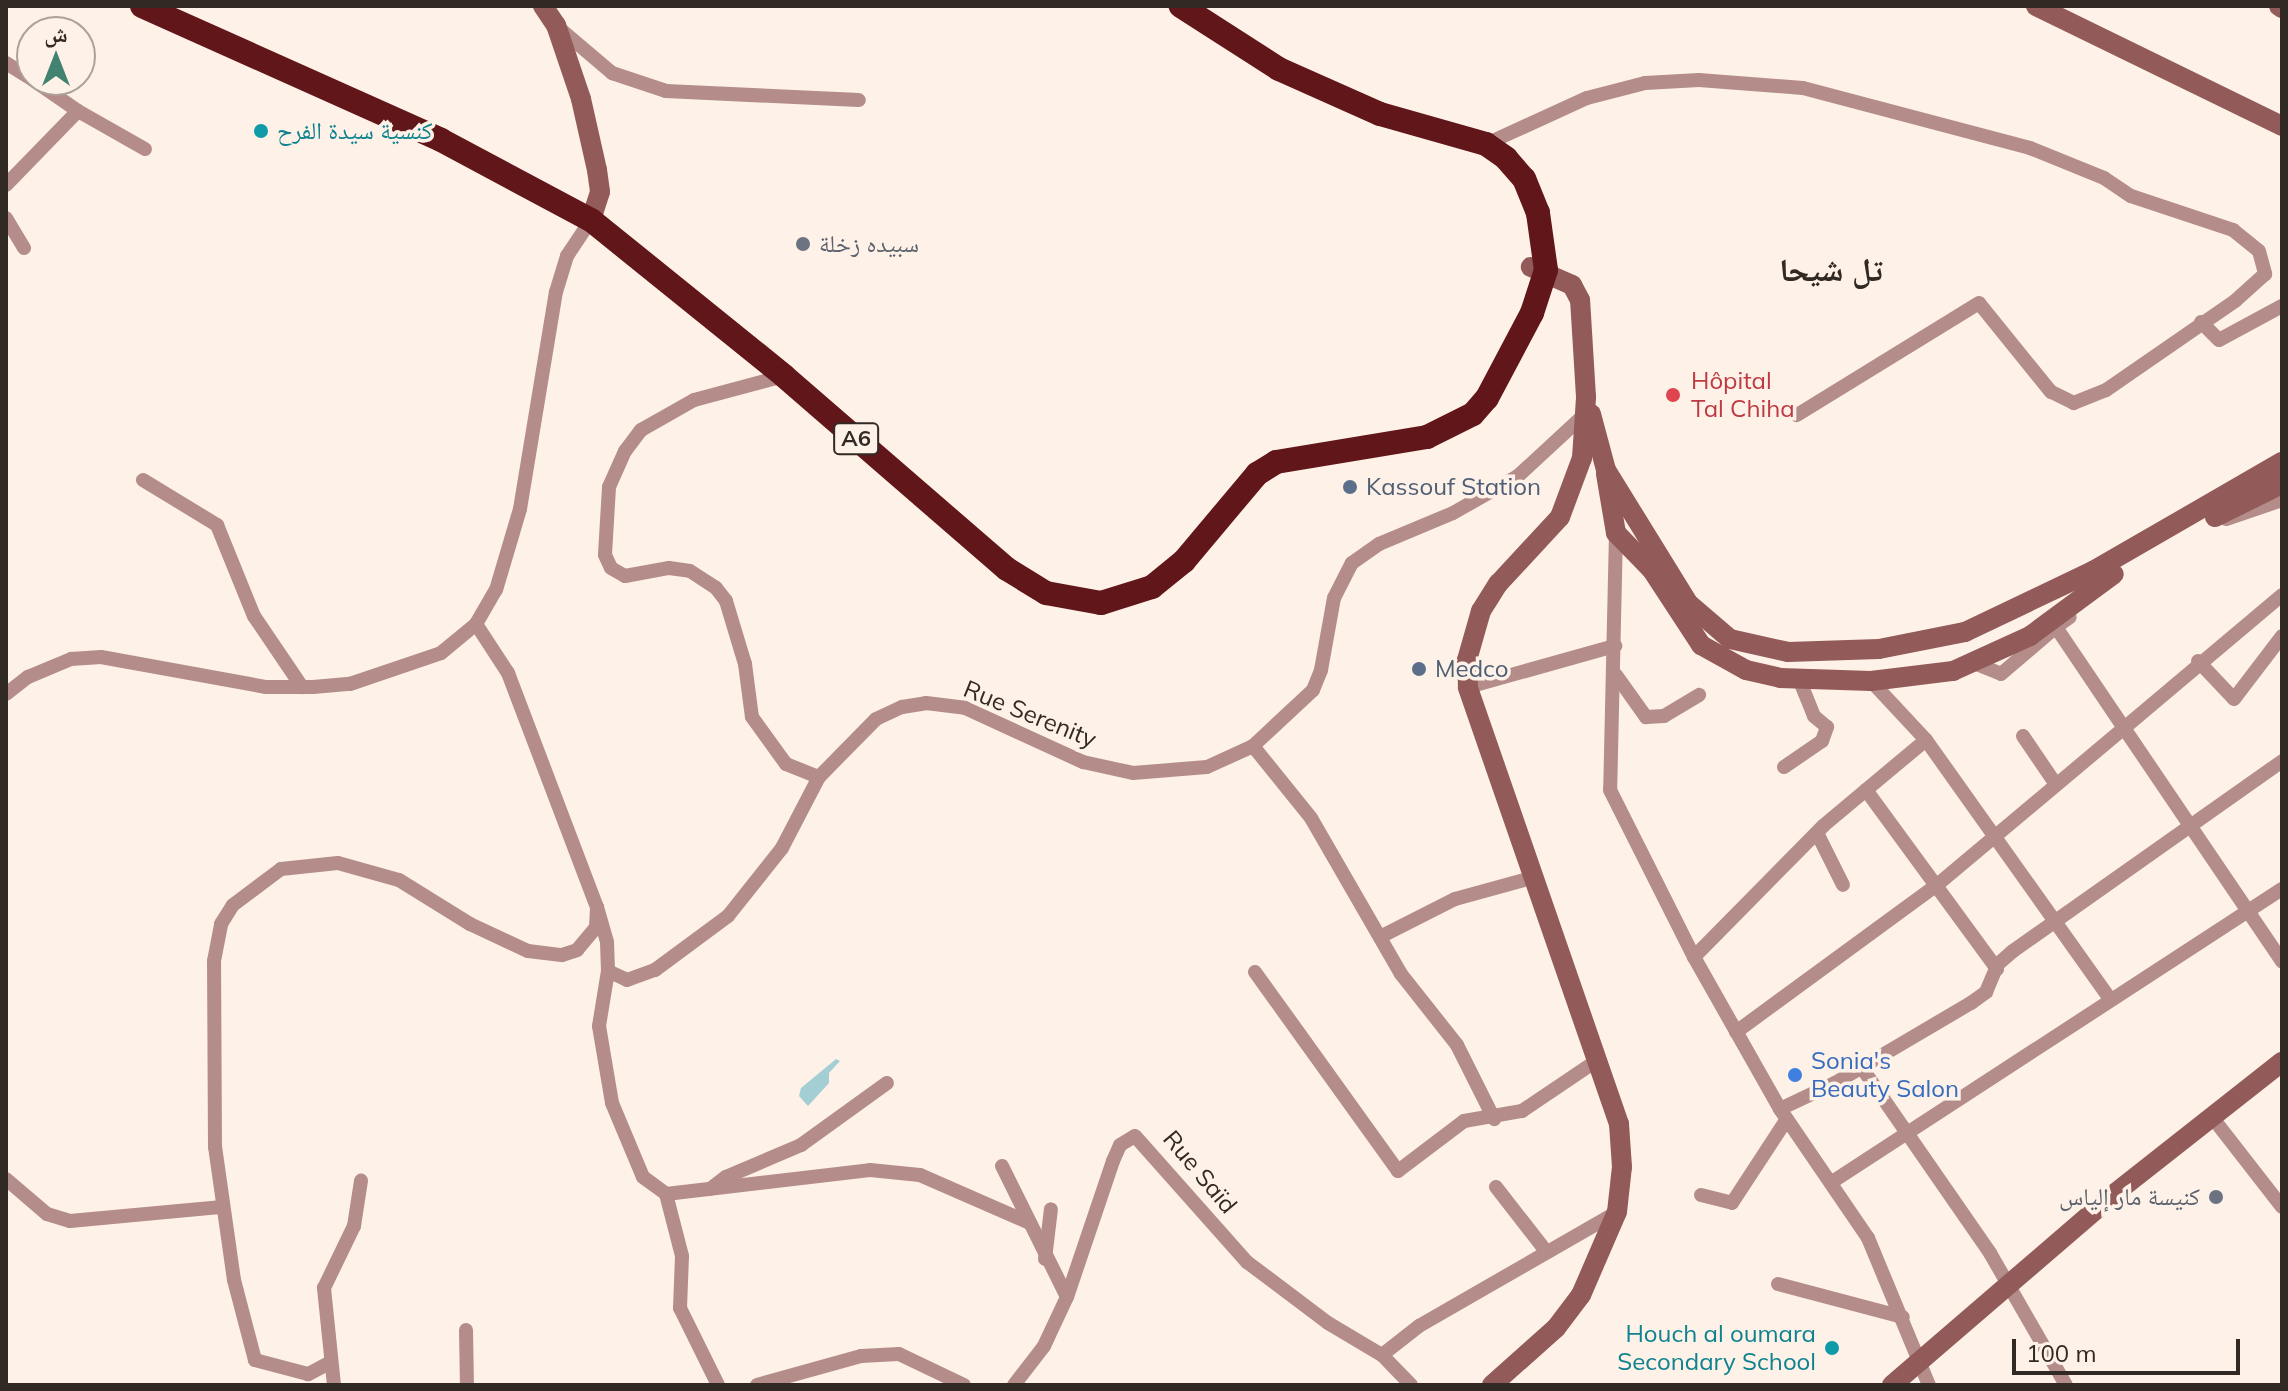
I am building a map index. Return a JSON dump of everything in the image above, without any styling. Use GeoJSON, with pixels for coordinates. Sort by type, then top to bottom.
{"type":"FeatureCollection","features":[{"type":"Feature","properties":{"kind":"highway","name":"A6"},"geometry":{"type":"LineString","coordinates":[[142,6],[441,140],[591,220],[784,376],[1007,569],[1046,593],[1101,603],[1152,587],[1184,561],[1257,474],[1276,462],[1427,437],[1455,427],[1487,398],[1522,324],[1537,276],[1538,213],[1516,167],[1486,144],[1380,114],[1279,69],[1181,6]]}},
{"type":"Feature","properties":{"kind":"street"},"geometry":{"type":"LineString","coordinates":[[543,6],[556,25],[612,73],[666,91],[859,100]]}},
{"type":"Feature","properties":{"kind":"street"},"geometry":{"type":"LineString","coordinates":[[2036,6],[2282,126]]}},
{"type":"Feature","properties":{"kind":"street"},"geometry":{"type":"LineString","coordinates":[[6,694],[49,666],[101,657],[266,687],[350,684],[396,671],[441,653],[476,624],[496,590],[520,509],[561,273],[591,220],[600,192],[597,170],[556,25]]}},
{"type":"Feature","properties":{"kind":"street"},"geometry":{"type":"LineString","coordinates":[[1486,144],[1587,98],[1645,83],[1699,80],[1851,98],[2030,148],[2104,178],[2131,196],[2233,230],[2259,251],[2265,274],[2106,390],[2074,403],[2051,392],[1979,303],[1797,415]]}},
{"type":"Feature","properties":{"kind":"street"},"geometry":{"type":"LineString","coordinates":[[56,96],[145,149]]}},
{"type":"Feature","properties":{"kind":"street"},"geometry":{"type":"LineString","coordinates":[[6,185],[78,111]]}},
{"type":"Feature","properties":{"kind":"street"},"geometry":{"type":"LineString","coordinates":[[6,218],[24,248]]}},
{"type":"Feature","properties":{"kind":"street"},"geometry":{"type":"LineString","coordinates":[[1492,1385],[1556,1328],[1581,1295],[1617,1212],[1622,1167],[1619,1124],[1531,878],[1468,687],[1467,660],[1481,611],[1498,584],[1560,517],[1574,488],[1582,458],[1585,406],[1580,300],[1572,285],[1537,276]]}},
{"type":"Feature","properties":{"kind":"street"},"geometry":{"type":"LineString","coordinates":[[2201,322],[2219,340],[2282,306]]}},
{"type":"Feature","properties":{"kind":"street"},"geometry":{"type":"LineString","coordinates":[[784,376],[694,400],[641,430],[625,451],[609,487],[603,537],[611,568],[625,576],[669,568],[704,577],[716,588],[726,601],[745,664],[752,717],[786,764],[819,777]]}},
{"type":"Feature","properties":{"kind":"street"},"geometry":{"type":"LineString","coordinates":[[1585,406],[1606,470],[1616,533],[1616,675],[1610,790],[1694,957],[1736,1032],[1784,1114],[1868,1238],[1903,1317],[1916,1362],[1929,1385]]}},
{"type":"Feature","properties":{"kind":"street","name":"Rue Serenity"},"geometry":{"type":"LineString","coordinates":[[608,971],[627,980],[655,970],[728,916],[782,848],[819,777],[876,719],[926,703],[965,708],[1083,762],[1133,773],[1207,767],[1253,746],[1313,690],[1321,670],[1334,598],[1352,563],[1379,544],[1500,488],[1539,460],[1585,406]]}},
{"type":"Feature","properties":{"kind":"street"},"geometry":{"type":"LineString","coordinates":[[1606,470],[1688,603],[1730,639],[1788,652],[1879,649],[1965,632],[2279,481]]}},
{"type":"Feature","properties":{"kind":"street"},"geometry":{"type":"LineString","coordinates":[[143,480],[217,525],[254,616],[302,687]]}},
{"type":"Feature","properties":{"kind":"street"},"geometry":{"type":"LineString","coordinates":[[1616,533],[1652,570],[1687,627],[1717,658],[1790,679],[1871,681],[1914,678],[1974,663],[2030,636],[2108,578],[2210,513]]}},
{"type":"Feature","properties":{"kind":"street"},"geometry":{"type":"LineString","coordinates":[[1974,663],[2001,674],[2102,591],[2108,578]]}},
{"type":"Feature","properties":{"kind":"street"},"geometry":{"type":"LineString","coordinates":[[1736,1032],[1937,885],[2124,728],[2198,661],[2282,595]]}},
{"type":"Feature","properties":{"kind":"street"},"geometry":{"type":"LineString","coordinates":[[476,624],[508,673],[597,907],[607,942],[608,971],[599,1026],[612,1103],[643,1177],[666,1194],[682,1256],[680,1308],[718,1385]]}},
{"type":"Feature","properties":{"kind":"street"},"geometry":{"type":"LineString","coordinates":[[2056,627],[2282,961]]}},
{"type":"Feature","properties":{"kind":"street"},"geometry":{"type":"LineString","coordinates":[[2198,661],[2234,699],[2282,636]]}},
{"type":"Feature","properties":{"kind":"street"},"geometry":{"type":"LineString","coordinates":[[1717,658],[1730,639]]}},
{"type":"Feature","properties":{"kind":"street"},"geometry":{"type":"LineString","coordinates":[[1468,687],[1615,646]]}},
{"type":"Feature","properties":{"kind":"street"},"geometry":{"type":"LineString","coordinates":[[1784,767],[1822,741],[1827,727],[1814,716],[1790,679],[1788,652]]}},
{"type":"Feature","properties":{"kind":"street"},"geometry":{"type":"LineString","coordinates":[[1616,675],[1646,717],[1664,716],[1699,695]]}},
{"type":"Feature","properties":{"kind":"street"},"geometry":{"type":"LineString","coordinates":[[1871,681],[1926,740],[2110,999]]}},
{"type":"Feature","properties":{"kind":"street"},"geometry":{"type":"LineString","coordinates":[[2023,736],[2055,783]]}},
{"type":"Feature","properties":{"kind":"street"},"geometry":{"type":"LineString","coordinates":[[1694,957],[1817,833],[1926,740]]}},
{"type":"Feature","properties":{"kind":"street"},"geometry":{"type":"LineString","coordinates":[[1253,746],[1311,818],[1414,993],[1457,1045],[1494,1119]]}},
{"type":"Feature","properties":{"kind":"street"},"geometry":{"type":"LineString","coordinates":[[1701,1195],[1732,1203],[1784,1114],[1971,1003],[1986,992],[1997,969],[2055,922],[2282,761]]}},
{"type":"Feature","properties":{"kind":"street"},"geometry":{"type":"LineString","coordinates":[[1866,790],[1997,969]]}},
{"type":"Feature","properties":{"kind":"street"},"geometry":{"type":"LineString","coordinates":[[1817,833],[1843,885]]}},
{"type":"Feature","properties":{"kind":"street"},"geometry":{"type":"LineString","coordinates":[[331,1362],[308,1374],[255,1360],[222,1207],[215,1147],[214,961],[221,924],[255,885],[281,869],[338,863],[367,867],[528,951],[562,955],[590,940],[597,907]]}},
{"type":"Feature","properties":{"kind":"street"},"geometry":{"type":"LineString","coordinates":[[1380,937],[1455,899],[1531,878]]}},
{"type":"Feature","properties":{"kind":"street"},"geometry":{"type":"LineString","coordinates":[[1832,1182],[2282,889]]}},
{"type":"Feature","properties":{"kind":"street"},"geometry":{"type":"LineString","coordinates":[[1255,972],[1398,1171],[1464,1121],[1494,1119],[1522,1111],[1596,1061]]}},
{"type":"Feature","properties":{"kind":"street"},"geometry":{"type":"LineString","coordinates":[[1892,1385],[2006,1284],[2282,1062]]}},
{"type":"Feature","properties":{"kind":"street"},"geometry":{"type":"LineString","coordinates":[[1862,1068],[1910,1132],[2066,1385]]}},
{"type":"Feature","properties":{"kind":"street"},"geometry":{"type":"LineString","coordinates":[[707,1191],[726,1177],[801,1145],[887,1083]]}},
{"type":"Feature","properties":{"kind":"street"},"geometry":{"type":"LineString","coordinates":[[2212,1117],[2282,1207]]}},
{"type":"Feature","properties":{"kind":"street","name":"Rue Saïd"},"geometry":{"type":"LineString","coordinates":[[1014,1385],[1044,1346],[1067,1297],[1120,1145],[1140,1136],[1247,1262],[1328,1323],[1382,1355],[1411,1385]]}},
{"type":"Feature","properties":{"kind":"street"},"geometry":{"type":"LineString","coordinates":[[1002,1166],[1045,1260],[1067,1297]]}},
{"type":"Feature","properties":{"kind":"street"},"geometry":{"type":"LineString","coordinates":[[666,1194],[870,1170],[920,1175],[1030,1223]]}},
{"type":"Feature","properties":{"kind":"street"},"geometry":{"type":"LineString","coordinates":[[6,1179],[47,1214],[70,1221],[222,1207]]}},
{"type":"Feature","properties":{"kind":"street"},"geometry":{"type":"LineString","coordinates":[[334,1385],[324,1288],[354,1226],[361,1181]]}},
{"type":"Feature","properties":{"kind":"street"},"geometry":{"type":"LineString","coordinates":[[1496,1187],[1545,1250]]}},
{"type":"Feature","properties":{"kind":"street"},"geometry":{"type":"LineString","coordinates":[[1045,1260],[1051,1209]]}},
{"type":"Feature","properties":{"kind":"street"},"geometry":{"type":"LineString","coordinates":[[1382,1355],[1545,1250],[1617,1212]]}},
{"type":"Feature","properties":{"kind":"street"},"geometry":{"type":"LineString","coordinates":[[1778,1284],[1903,1317]]}},
{"type":"Feature","properties":{"kind":"street"},"geometry":{"type":"LineString","coordinates":[[466,1330],[467,1385]]}},
{"type":"Feature","properties":{"kind":"street"},"geometry":{"type":"LineString","coordinates":[[757,1385],[861,1356],[899,1354],[964,1385]]}},
{"type":"Feature","properties":{"kind":"water"},"geometry":{"type":"Polygon","coordinates":[[[836,1059],[840,1061],[829,1073],[829,1083],[808,1106],[799,1096],[801,1088],[836,1059]]]}},
{"type":"Feature","properties":{"kind":"place","name":"كنسية سيدة الفرح"},"geometry":{"type":"Point","coordinates":[261,131]}},
{"type":"Feature","properties":{"kind":"place","name":"سبيده زخلة"},"geometry":{"type":"Point","coordinates":[803,244]}},
{"type":"Feature","properties":{"kind":"place","name":"Hôpital Tal Chiha"},"geometry":{"type":"Point","coordinates":[1673,395]}},
{"type":"Feature","properties":{"kind":"place","name":"Kassouf Station"},"geometry":{"type":"Point","coordinates":[1350,487]}},
{"type":"Feature","properties":{"kind":"place","name":"Medco"},"geometry":{"type":"Point","coordinates":[1419,669]}},
{"type":"Feature","properties":{"kind":"place","name":"Sonia's Beauty Salon"},"geometry":{"type":"Point","coordinates":[1795,1075]}},
{"type":"Feature","properties":{"kind":"place","name":"كنيسة مار إلياس"},"geometry":{"type":"Point","coordinates":[2216,1197]}},
{"type":"Feature","properties":{"kind":"place","name":"Houch al oumara Secondary School"},"geometry":{"type":"Point","coordinates":[1832,1348]}},
{"type":"Feature","properties":{"kind":"district","name":"تل شيحا"},"geometry":{"type":"Point","coordinates":[1831,269]}}]}
